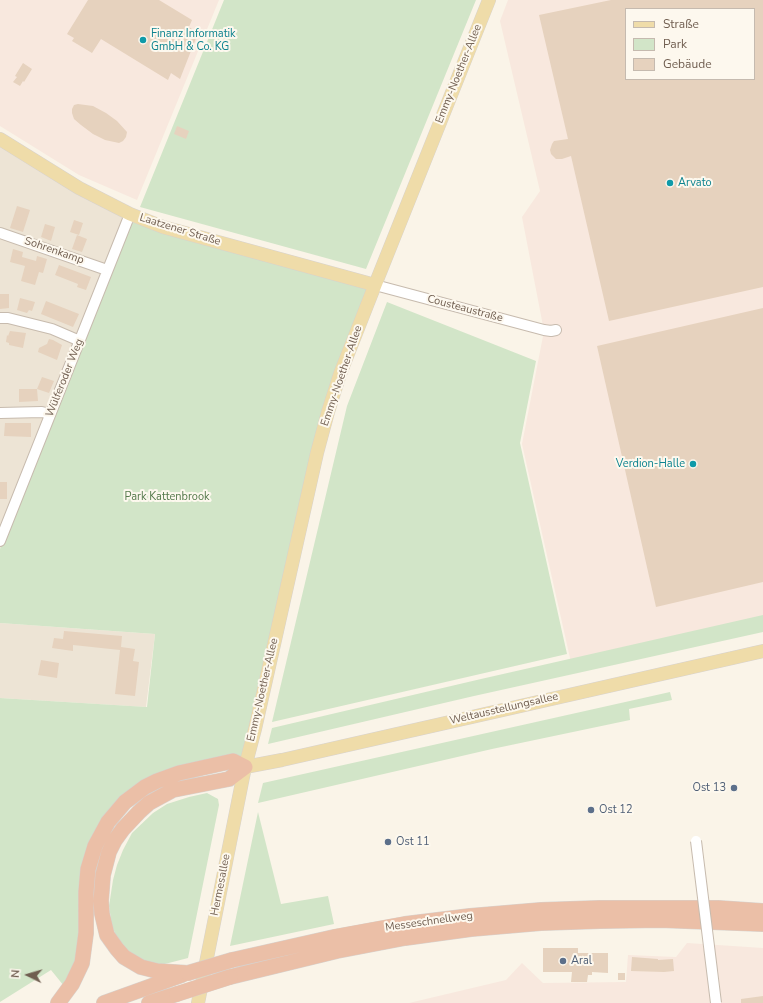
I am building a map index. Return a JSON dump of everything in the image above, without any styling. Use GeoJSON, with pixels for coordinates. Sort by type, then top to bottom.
{"type":"FeatureCollection","features":[{"type":"Feature","properties":{"kind":"highway"},"geometry":{"type":"LineString","coordinates":[[58,1003],[68,991],[78,973],[84,954],[86,933],[86,882],[91,858],[100,835],[116,812],[135,794],[167,776],[234,761],[245,767],[230,779],[173,790],[149,803],[138,812],[123,829],[110,852],[106,863],[102,888],[102,914],[112,943],[124,957],[140,967],[157,971],[183,974]]}},
{"type":"Feature","properties":{"kind":"highway","name":"Messeschnellweg"},"geometry":{"type":"LineString","coordinates":[[104,1003],[183,974],[232,960],[334,937],[405,924],[470,916],[541,910],[600,908],[718,908],[763,911]]}},
{"type":"Feature","properties":{"kind":"highway","name":"Messeschnellweg"},"geometry":{"type":"LineString","coordinates":[[149,1003],[230,977],[337,951],[405,938],[471,929],[541,923],[600,921],[660,920],[763,924]]}},
{"type":"Feature","properties":{"kind":"main road","name":"Emmy-Noether-Allee"},"geometry":{"type":"LineString","coordinates":[[245,767],[255,729],[317,453],[340,374],[374,285],[489,0]]}},
{"type":"Feature","properties":{"kind":"main road","name":"Laatzener Straße"},"geometry":{"type":"LineString","coordinates":[[0,139],[79,188],[130,214],[163,227],[374,285]]}},
{"type":"Feature","properties":{"kind":"main road","name":"Weltausstellungsallee"},"geometry":{"type":"LineString","coordinates":[[245,767],[282,760],[763,651]]}},
{"type":"Feature","properties":{"kind":"main road","name":"Hermesallee"},"geometry":{"type":"LineString","coordinates":[[198,1003],[245,767]]}},
{"type":"Feature","properties":{"kind":"street","name":"Wülferoder Weg"},"geometry":{"type":"LineString","coordinates":[[0,542],[4,520],[50,414],[130,214]]}},
{"type":"Feature","properties":{"kind":"street","name":"Sohrenkamp"},"geometry":{"type":"LineString","coordinates":[[0,233],[107,270]]}},
{"type":"Feature","properties":{"kind":"street","name":"Cousteaustraße"},"geometry":{"type":"LineString","coordinates":[[374,285],[544,330],[556,330]]}},
{"type":"Feature","properties":{"kind":"street"},"geometry":{"type":"LineString","coordinates":[[0,318],[8,318],[52,329],[80,341]]}},
{"type":"Feature","properties":{"kind":"street"},"geometry":{"type":"LineString","coordinates":[[0,413],[42,412],[50,414]]}},
{"type":"Feature","properties":{"kind":"street"},"geometry":{"type":"LineString","coordinates":[[696,841],[716,1003]]}},
{"type":"Feature","properties":{"kind":"shaded area"},"geometry":{"type":"Polygon","coordinates":[[[0,0],[219,0],[137,200],[79,175],[0,126],[0,0]]]}},
{"type":"Feature","properties":{"kind":"shaded area"},"geometry":{"type":"Polygon","coordinates":[[[508,0],[763,0],[763,624],[572,667],[522,444],[544,331],[522,217],[540,191],[500,21],[508,0]]]}},
{"type":"Feature","properties":{"kind":"shaded area"},"geometry":{"type":"Polygon","coordinates":[[[0,139],[130,214],[0,549],[0,139]]]}},
{"type":"Feature","properties":{"kind":"shaded area"},"geometry":{"type":"Polygon","coordinates":[[[0,623],[155,634],[146,707],[0,698],[0,623]]]}},
{"type":"Feature","properties":{"kind":"shaded area"},"geometry":{"type":"Polygon","coordinates":[[[687,943],[763,948],[763,1003],[409,1003],[506,980],[522,963],[543,983],[626,982],[628,955],[676,957],[687,943]]]}},
{"type":"Feature","properties":{"kind":"green space"},"geometry":{"type":"Polygon","coordinates":[[[224,0],[476,0],[366,269],[140,207],[224,0]]]}},
{"type":"Feature","properties":{"kind":"green space","name":"Park Kattenbrook"},"geometry":{"type":"Polygon","coordinates":[[[130,214],[375,285],[340,374],[245,767],[233,761],[157,781],[100,835],[86,933],[68,991],[51,970],[0,1002],[0,698],[147,707],[155,634],[0,623],[0,549],[130,214]]]}},
{"type":"Feature","properties":{"kind":"green space"},"geometry":{"type":"Polygon","coordinates":[[[387,302],[536,361],[520,443],[567,654],[272,722],[347,406],[387,302]]]}},
{"type":"Feature","properties":{"kind":"green space"},"geometry":{"type":"Polygon","coordinates":[[[763,615],[763,632],[474,696],[268,744],[272,728],[763,615]]]}},
{"type":"Feature","properties":{"kind":"green space"},"geometry":{"type":"Polygon","coordinates":[[[670,692],[672,700],[629,709],[630,720],[492,749],[258,803],[263,783],[670,692]]]}},
{"type":"Feature","properties":{"kind":"green space"},"geometry":{"type":"Polygon","coordinates":[[[207,793],[218,799],[219,805],[188,958],[161,965],[145,961],[128,951],[116,936],[112,926],[109,906],[117,865],[132,833],[153,813],[167,804],[207,793]]]}},
{"type":"Feature","properties":{"kind":"green space"},"geometry":{"type":"Polygon","coordinates":[[[258,812],[281,904],[328,896],[334,924],[230,946],[258,812]]]}},
{"type":"Feature","properties":{"kind":"building","name":"Finanz Informatik GmbH & Co. KG"},"geometry":{"type":"Polygon","coordinates":[[[88,0],[159,0],[192,20],[189,27],[198,33],[180,79],[171,73],[168,80],[101,39],[92,53],[72,41],[74,38],[67,34],[88,0]]]}},
{"type":"Feature","properties":{"kind":"building","name":"Arvato"},"geometry":{"type":"Polygon","coordinates":[[[611,0],[763,0],[763,287],[609,321],[571,156],[556,159],[551,154],[550,150],[554,141],[568,139],[539,15],[611,0]]]}},
{"type":"Feature","properties":{"kind":"building"},"geometry":{"type":"Polygon","coordinates":[[[23,63],[32,69],[20,86],[13,82],[17,77],[15,76],[23,63]]]}},
{"type":"Feature","properties":{"kind":"building"},"geometry":{"type":"Polygon","coordinates":[[[78,104],[93,106],[117,121],[127,132],[123,141],[119,143],[105,140],[93,134],[81,125],[74,119],[72,113],[74,105],[78,104]]]}},
{"type":"Feature","properties":{"kind":"building"},"geometry":{"type":"Polygon","coordinates":[[[177,126],[189,131],[186,139],[174,134],[177,126]]]}},
{"type":"Feature","properties":{"kind":"building"},"geometry":{"type":"Polygon","coordinates":[[[17,206],[30,210],[23,232],[10,228],[17,206]]]}},
{"type":"Feature","properties":{"kind":"building"},"geometry":{"type":"Polygon","coordinates":[[[74,220],[83,223],[79,235],[70,232],[74,220]]]}},
{"type":"Feature","properties":{"kind":"building"},"geometry":{"type":"Polygon","coordinates":[[[45,224],[55,227],[51,241],[41,237],[45,224]]]}},
{"type":"Feature","properties":{"kind":"building"},"geometry":{"type":"Polygon","coordinates":[[[77,235],[87,239],[82,252],[72,249],[77,235]]]}},
{"type":"Feature","properties":{"kind":"building"},"geometry":{"type":"Polygon","coordinates":[[[13,249],[23,252],[22,257],[36,261],[37,256],[47,259],[43,273],[39,272],[35,285],[21,281],[25,266],[10,262],[13,249]]]}},
{"type":"Feature","properties":{"kind":"building"},"geometry":{"type":"Polygon","coordinates":[[[59,265],[91,277],[86,290],[77,287],[78,284],[55,275],[59,265]]]}},
{"type":"Feature","properties":{"kind":"building"},"geometry":{"type":"Polygon","coordinates":[[[0,294],[9,294],[9,308],[0,309],[0,294]]]}},
{"type":"Feature","properties":{"kind":"building"},"geometry":{"type":"Polygon","coordinates":[[[20,298],[35,302],[32,311],[29,310],[27,313],[17,310],[20,298]]]}},
{"type":"Feature","properties":{"kind":"building"},"geometry":{"type":"Polygon","coordinates":[[[46,301],[79,314],[73,327],[41,314],[46,301]]]}},
{"type":"Feature","properties":{"kind":"building","name":"Verdion-Halle"},"geometry":{"type":"Polygon","coordinates":[[[763,308],[763,582],[656,607],[597,346],[763,308]]]}},
{"type":"Feature","properties":{"kind":"building"},"geometry":{"type":"Polygon","coordinates":[[[10,331],[26,333],[23,348],[9,345],[9,343],[6,342],[7,335],[8,336],[10,331]]]}},
{"type":"Feature","properties":{"kind":"building"},"geometry":{"type":"Polygon","coordinates":[[[49,339],[62,345],[57,360],[38,352],[39,348],[47,344],[49,339]]]}},
{"type":"Feature","properties":{"kind":"building"},"geometry":{"type":"Polygon","coordinates":[[[42,377],[54,381],[49,393],[37,389],[42,377]]]}},
{"type":"Feature","properties":{"kind":"building"},"geometry":{"type":"Polygon","coordinates":[[[19,389],[37,389],[38,401],[19,402],[19,389]]]}},
{"type":"Feature","properties":{"kind":"building"},"geometry":{"type":"Polygon","coordinates":[[[5,423],[31,423],[31,437],[4,436],[5,423]]]}},
{"type":"Feature","properties":{"kind":"building"},"geometry":{"type":"Polygon","coordinates":[[[0,482],[7,482],[7,499],[0,499],[0,482]]]}},
{"type":"Feature","properties":{"kind":"building"},"geometry":{"type":"Polygon","coordinates":[[[64,631],[122,636],[121,647],[135,649],[133,661],[139,662],[135,696],[115,694],[120,650],[73,645],[73,651],[52,648],[54,638],[63,639],[64,631]]]}},
{"type":"Feature","properties":{"kind":"building"},"geometry":{"type":"Polygon","coordinates":[[[41,660],[59,663],[57,678],[38,675],[41,660]]]}},
{"type":"Feature","properties":{"kind":"building"},"geometry":{"type":"Polygon","coordinates":[[[543,948],[578,948],[578,953],[608,953],[608,973],[592,972],[592,975],[588,975],[587,982],[571,982],[572,972],[543,972],[543,948]]]}},
{"type":"Feature","properties":{"kind":"building"},"geometry":{"type":"Polygon","coordinates":[[[632,957],[658,960],[673,959],[674,971],[631,971],[632,957]]]}},
{"type":"Feature","properties":{"kind":"building"},"geometry":{"type":"Polygon","coordinates":[[[618,973],[625,973],[625,980],[618,980],[618,973]]]}},
{"type":"Feature","properties":{"kind":"building"},"geometry":{"type":"Polygon","coordinates":[[[763,996],[763,1003],[741,1003],[741,999],[763,996]]]}},
{"type":"Feature","properties":{"kind":"place","name":"Finanz Informatik GmbH & Co. KG"},"geometry":{"type":"Point","coordinates":[143,40]}},
{"type":"Feature","properties":{"kind":"place","name":"Arvato"},"geometry":{"type":"Point","coordinates":[670,183]}},
{"type":"Feature","properties":{"kind":"place","name":"Verdion-Halle"},"geometry":{"type":"Point","coordinates":[693,464]}},
{"type":"Feature","properties":{"kind":"place","name":"Ost 13"},"geometry":{"type":"Point","coordinates":[734,788]}},
{"type":"Feature","properties":{"kind":"place","name":"Ost 12"},"geometry":{"type":"Point","coordinates":[591,810]}},
{"type":"Feature","properties":{"kind":"place","name":"Ost 11"},"geometry":{"type":"Point","coordinates":[388,842]}},
{"type":"Feature","properties":{"kind":"place","name":"Aral"},"geometry":{"type":"Point","coordinates":[563,961]}}]}
